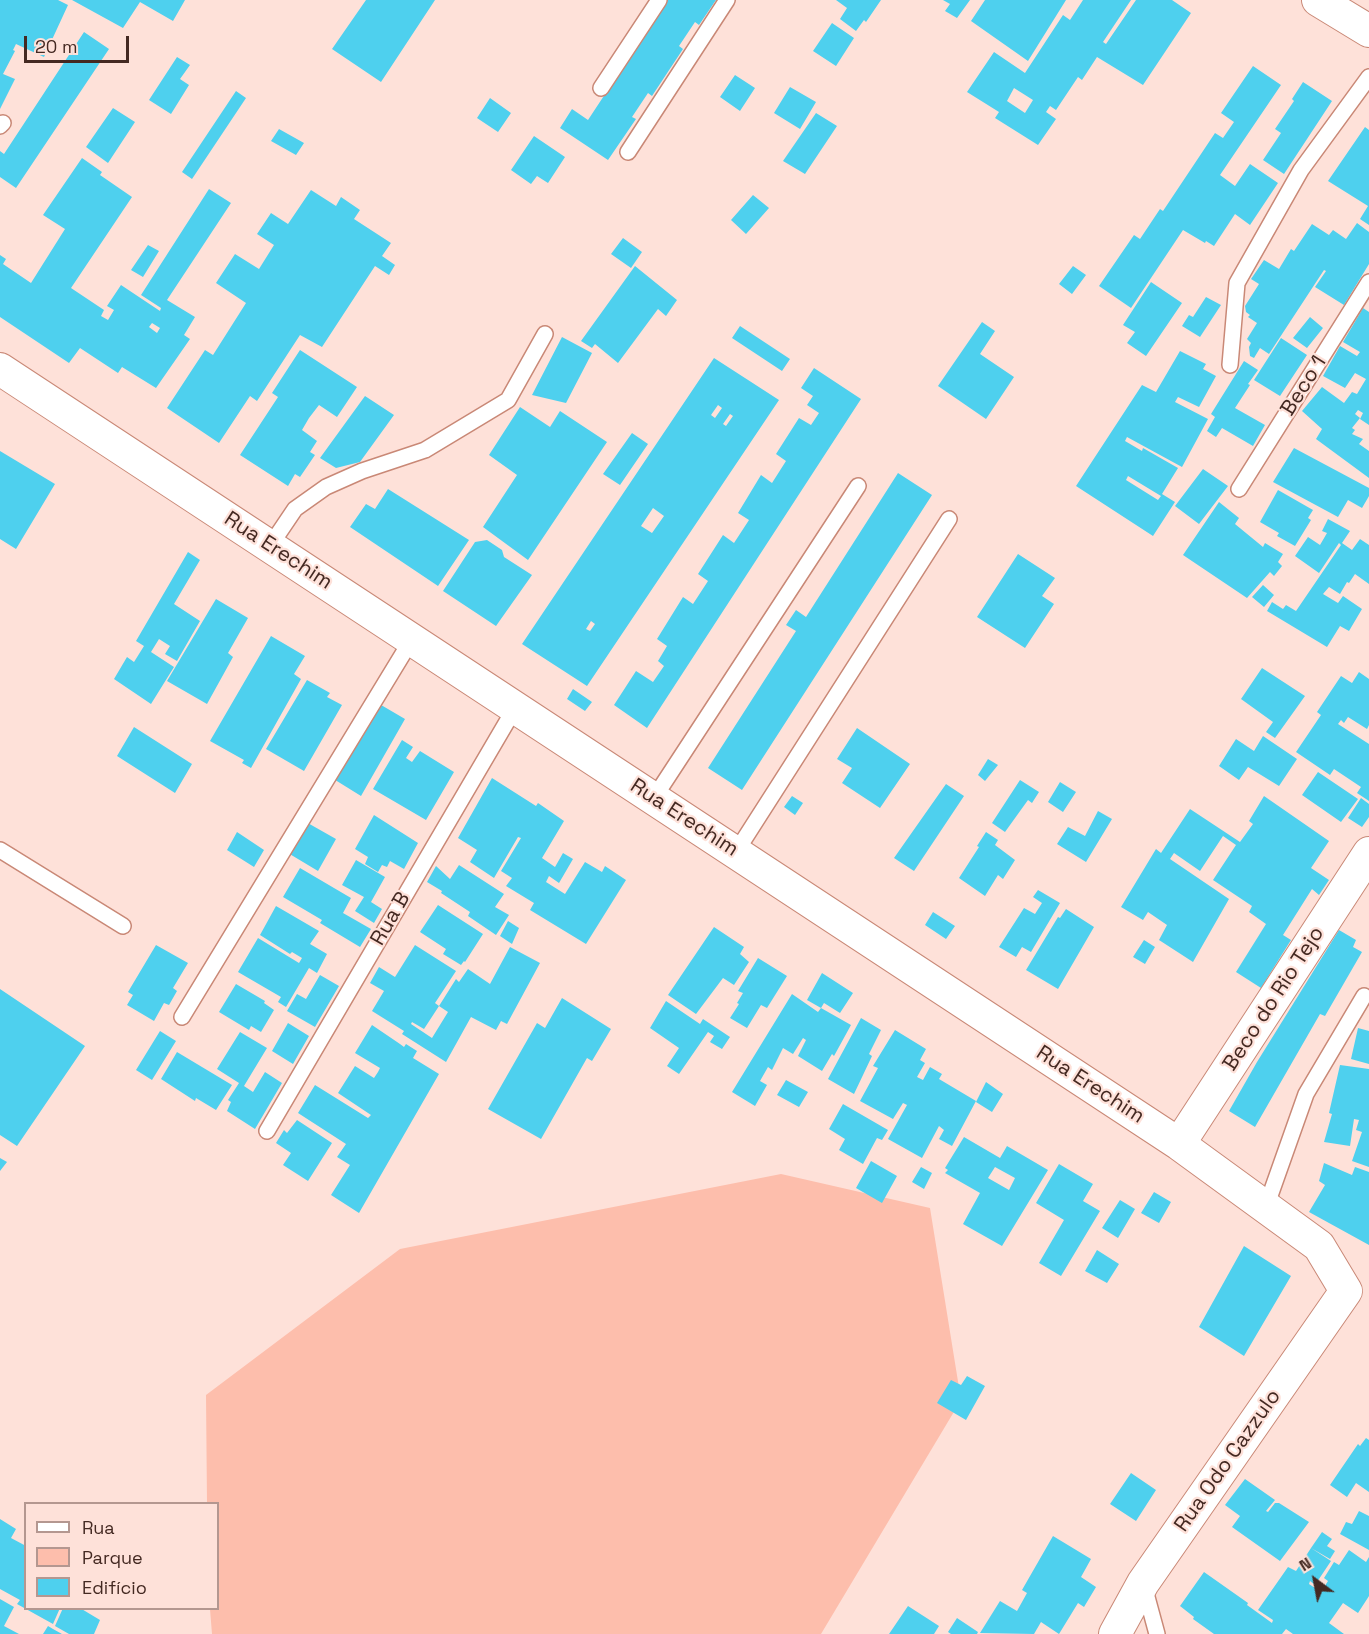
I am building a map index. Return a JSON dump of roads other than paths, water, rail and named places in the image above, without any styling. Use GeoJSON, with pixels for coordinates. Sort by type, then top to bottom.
{"type":"FeatureCollection","features":[{"type":"Feature","properties":{"kind":"street"},"geometry":{"type":"LineString","coordinates":[[1323,1],[1369,31]]}},
{"type":"Feature","properties":{"kind":"street","name":"Rua Erechim"},"geometry":{"type":"LineString","coordinates":[[0,369],[1179,1144],[1319,1246],[1346,1291]]}},
{"type":"Feature","properties":{"kind":"street","name":"Beco do Rio Tejo"},"geometry":{"type":"LineString","coordinates":[[1179,1144],[1369,853]]}},
{"type":"Feature","properties":{"kind":"street","name":"Rua Odo Cazzulo"},"geometry":{"type":"LineString","coordinates":[[1114,1634],[1143,1583],[1346,1291]]}},
{"type":"Feature","properties":{"kind":"lane"},"geometry":{"type":"LineString","coordinates":[[601,88],[659,0]]}},
{"type":"Feature","properties":{"kind":"lane"},"geometry":{"type":"LineString","coordinates":[[628,152],[727,0]]}},
{"type":"Feature","properties":{"kind":"lane"},"geometry":{"type":"LineString","coordinates":[[1230,365],[1237,283],[1301,170],[1369,77]]}},
{"type":"Feature","properties":{"kind":"lane","name":"Beco 1"},"geometry":{"type":"LineString","coordinates":[[1239,489],[1369,282]]}},
{"type":"Feature","properties":{"kind":"lane"},"geometry":{"type":"LineString","coordinates":[[270,546],[295,509],[326,487],[362,471],[425,450],[508,400],[545,334]]}},
{"type":"Feature","properties":{"kind":"lane"},"geometry":{"type":"LineString","coordinates":[[654,798],[858,486]]}},
{"type":"Feature","properties":{"kind":"lane"},"geometry":{"type":"LineString","coordinates":[[736,852],[949,519]]}},
{"type":"Feature","properties":{"kind":"lane"},"geometry":{"type":"LineString","coordinates":[[182,1017],[412,639]]}},
{"type":"Feature","properties":{"kind":"lane","name":"Rua B"},"geometry":{"type":"LineString","coordinates":[[267,1131],[515,708]]}},
{"type":"Feature","properties":{"kind":"lane"},"geometry":{"type":"LineString","coordinates":[[0,850],[123,926]]}},
{"type":"Feature","properties":{"kind":"lane"},"geometry":{"type":"LineString","coordinates":[[1266,1207],[1306,1094],[1364,996]]}},
{"type":"Feature","properties":{"kind":"lane"},"geometry":{"type":"LineString","coordinates":[[1143,1583],[1157,1634]]}}]}
